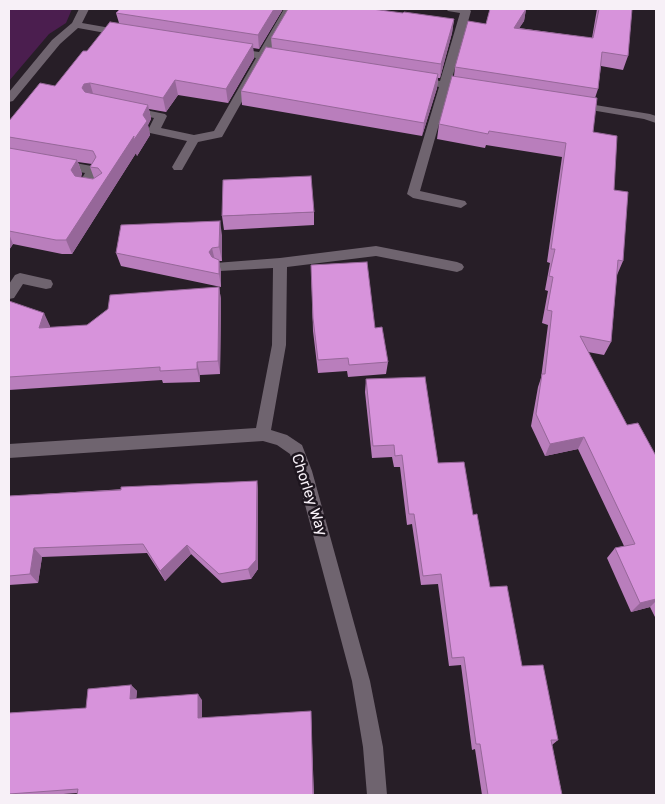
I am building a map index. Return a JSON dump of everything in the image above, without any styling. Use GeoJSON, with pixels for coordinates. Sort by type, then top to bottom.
{"type":"FeatureCollection","features":[{"type":"Feature","properties":{"kind":"street"},"geometry":{"type":"LineString","coordinates":[[9,99],[56,42],[76,25],[84,9]]}},
{"type":"Feature","properties":{"kind":"street"},"geometry":{"type":"LineString","coordinates":[[123,108],[161,116],[154,130],[194,139],[218,134],[289,9]]}},
{"type":"Feature","properties":{"kind":"street"},"geometry":{"type":"LineString","coordinates":[[452,9],[466,11],[413,194],[461,204]]}},
{"type":"Feature","properties":{"kind":"street"},"geometry":{"type":"LineString","coordinates":[[76,25],[135,35]]}},
{"type":"Feature","properties":{"kind":"street"},"geometry":{"type":"LineString","coordinates":[[222,49],[290,60]]}},
{"type":"Feature","properties":{"kind":"street"},"geometry":{"type":"LineString","coordinates":[[406,78],[483,91]]}},
{"type":"Feature","properties":{"kind":"street"},"geometry":{"type":"LineString","coordinates":[[569,104],[646,116],[656,120]]}},
{"type":"Feature","properties":{"kind":"street"},"geometry":{"type":"LineString","coordinates":[[178,167],[194,139]]}},
{"type":"Feature","properties":{"kind":"street"},"geometry":{"type":"LineString","coordinates":[[46,162],[94,170],[84,185],[98,187]]}},
{"type":"Feature","properties":{"kind":"street"},"geometry":{"type":"LineString","coordinates":[[220,266],[280,263],[376,251],[457,267]]}},
{"type":"Feature","properties":{"kind":"street"},"geometry":{"type":"LineString","coordinates":[[263,434],[279,345],[280,263]]}},
{"type":"Feature","properties":{"kind":"street"},"geometry":{"type":"LineString","coordinates":[[9,294],[20,278],[46,284]]}},
{"type":"Feature","properties":{"kind":"street","name":"Chorley Way"},"geometry":{"type":"LineString","coordinates":[[9,451],[263,434],[282,440],[296,450],[304,471],[361,681],[373,747],[377,795]]}},
{"type":"Feature","properties":{"kind":"shaded area"},"geometry":{"type":"Polygon","coordinates":[[[9,9],[72,9],[66,23],[49,34],[9,81],[9,9]]]}},
{"type":"Feature","properties":{"kind":"building"},"geometry":{"type":"Polygon","coordinates":[[[120,9],[274,9],[258,35],[116,13],[120,9]]]}},
{"type":"Feature","properties":{"kind":"building"},"geometry":{"type":"Polygon","coordinates":[[[288,9],[372,9],[454,19],[441,64],[271,38],[288,9]]]}},
{"type":"Feature","properties":{"kind":"building"},"geometry":{"type":"Polygon","coordinates":[[[490,9],[526,9],[514,28],[593,38],[599,9],[632,9],[628,56],[602,52],[598,89],[455,67],[468,21],[486,24],[490,9]]]}},
{"type":"Feature","properties":{"kind":"building"},"geometry":{"type":"Polygon","coordinates":[[[110,22],[253,44],[226,89],[175,80],[163,98],[90,83],[84,84],[82,88],[85,92],[148,105],[143,115],[147,121],[133,141],[134,136],[66,240],[56,240],[9,231],[9,148],[77,160],[71,170],[75,176],[93,179],[102,173],[98,168],[90,167],[96,157],[93,151],[9,137],[9,121],[40,83],[55,86],[83,51],[87,51],[110,22]]]}},
{"type":"Feature","properties":{"kind":"building"},"geometry":{"type":"Polygon","coordinates":[[[266,47],[438,74],[424,123],[241,91],[266,47]]]}},
{"type":"Feature","properties":{"kind":"building"},"geometry":{"type":"Polygon","coordinates":[[[452,76],[597,98],[593,132],[617,136],[614,190],[628,192],[623,261],[618,260],[611,342],[580,336],[627,425],[638,423],[656,456],[656,599],[640,603],[615,548],[635,544],[584,437],[550,444],[536,414],[542,374],[545,374],[552,311],[547,310],[553,277],[549,276],[555,249],[551,249],[566,143],[489,131],[488,134],[439,124],[452,76]]]}},
{"type":"Feature","properties":{"kind":"building"},"geometry":{"type":"Polygon","coordinates":[[[311,176],[314,212],[222,216],[223,180],[311,176]]]}},
{"type":"Feature","properties":{"kind":"building"},"geometry":{"type":"Polygon","coordinates":[[[220,221],[219,247],[212,248],[209,252],[212,257],[219,260],[219,274],[116,253],[121,225],[220,221]]]}},
{"type":"Feature","properties":{"kind":"building"},"geometry":{"type":"Polygon","coordinates":[[[367,262],[375,328],[382,327],[388,362],[349,365],[348,358],[318,360],[313,318],[311,265],[367,262]]]}},
{"type":"Feature","properties":{"kind":"building"},"geometry":{"type":"Polygon","coordinates":[[[219,287],[218,361],[197,362],[197,369],[160,371],[160,367],[9,377],[9,301],[44,313],[39,328],[87,325],[108,309],[110,295],[219,287]]]}},
{"type":"Feature","properties":{"kind":"building"},"geometry":{"type":"Polygon","coordinates":[[[425,377],[438,463],[464,462],[473,515],[477,514],[490,587],[507,586],[522,666],[543,665],[558,740],[551,740],[562,795],[488,795],[480,744],[476,744],[464,657],[452,658],[441,574],[423,576],[414,514],[409,514],[402,455],[395,456],[394,445],[373,446],[366,379],[425,377]]]}},
{"type":"Feature","properties":{"kind":"building"},"geometry":{"type":"Polygon","coordinates":[[[257,481],[256,560],[248,569],[219,574],[187,545],[160,571],[143,544],[34,548],[30,574],[9,576],[9,496],[121,490],[121,487],[257,481]]]}},
{"type":"Feature","properties":{"kind":"building"},"geometry":{"type":"Polygon","coordinates":[[[131,685],[130,699],[198,694],[198,718],[311,711],[313,795],[77,795],[78,789],[9,794],[9,713],[86,708],[88,689],[131,685]]]}}]}
